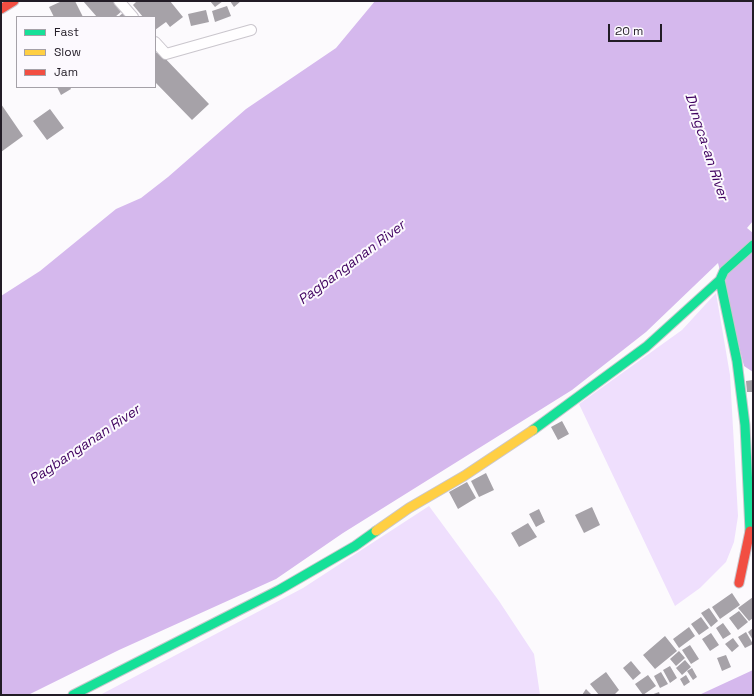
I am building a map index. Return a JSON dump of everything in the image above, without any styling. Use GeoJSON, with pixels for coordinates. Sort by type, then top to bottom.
{"type":"FeatureCollection","features":[{"type":"Feature","properties":{"kind":"street"},"geometry":{"type":"LineString","coordinates":[[1,9],[14,1]]}},
{"type":"Feature","properties":{"kind":"street"},"geometry":{"type":"LineString","coordinates":[[73,695],[279,590],[355,546],[409,508],[464,476],[556,415],[646,347],[753,245]]}},
{"type":"Feature","properties":{"kind":"street"},"geometry":{"type":"LineString","coordinates":[[722,275],[737,361],[745,425],[750,535],[739,583]]}},
{"type":"Feature","properties":{"kind":"lane"},"geometry":{"type":"LineString","coordinates":[[119,1],[132,16]]}},
{"type":"Feature","properties":{"kind":"lane"},"geometry":{"type":"LineString","coordinates":[[156,43],[166,54],[251,30]]}},
{"type":"Feature","properties":{"kind":"shaded area"},"geometry":{"type":"Polygon","coordinates":[[[716,293],[730,375],[738,516],[734,542],[726,562],[700,588],[675,606],[579,404],[682,330],[716,293]]]}},
{"type":"Feature","properties":{"kind":"shaded area"},"geometry":{"type":"Polygon","coordinates":[[[429,506],[499,601],[534,654],[540,695],[100,695],[303,588],[429,506]]]}},
{"type":"Feature","properties":{"kind":"water"},"geometry":{"type":"Polygon","coordinates":[[[375,1],[753,1],[753,221],[747,228],[753,233],[753,372],[744,366],[718,263],[646,332],[572,390],[343,533],[276,579],[119,650],[28,695],[1,695],[1,296],[40,271],[116,209],[141,198],[168,177],[246,109],[336,48],[375,1]]]}},
{"type":"Feature","properties":{"kind":"water"},"geometry":{"type":"Polygon","coordinates":[[[753,670],[753,695],[699,695],[753,670]]]}},
{"type":"Feature","properties":{"kind":"building"},"geometry":{"type":"Polygon","coordinates":[[[62,1],[75,1],[82,16],[54,16],[49,7],[62,1]]]}},
{"type":"Feature","properties":{"kind":"building"},"geometry":{"type":"Polygon","coordinates":[[[83,1],[114,1],[122,11],[116,16],[96,16],[83,1]]]}},
{"type":"Feature","properties":{"kind":"building"},"geometry":{"type":"Polygon","coordinates":[[[137,1],[170,1],[183,17],[170,27],[166,22],[156,29],[156,16],[142,16],[133,5],[137,1]]]}},
{"type":"Feature","properties":{"kind":"building"},"geometry":{"type":"Polygon","coordinates":[[[210,1],[223,1],[215,7],[210,1]]]}},
{"type":"Feature","properties":{"kind":"building"},"geometry":{"type":"Polygon","coordinates":[[[230,1],[241,1],[234,7],[230,1]]]}},
{"type":"Feature","properties":{"kind":"building"},"geometry":{"type":"Polygon","coordinates":[[[227,6],[231,16],[215,22],[212,11],[227,6]]]}},
{"type":"Feature","properties":{"kind":"building"},"geometry":{"type":"Polygon","coordinates":[[[206,10],[209,22],[191,26],[188,14],[206,10]]]}},
{"type":"Feature","properties":{"kind":"building"},"geometry":{"type":"Polygon","coordinates":[[[158,51],[209,104],[192,120],[156,83],[156,53],[158,51]]]}},
{"type":"Feature","properties":{"kind":"building"},"geometry":{"type":"Polygon","coordinates":[[[58,88],[70,88],[71,89],[61,95],[58,88]]]}},
{"type":"Feature","properties":{"kind":"building"},"geometry":{"type":"Polygon","coordinates":[[[1,104],[23,136],[1,152],[1,104]]]}},
{"type":"Feature","properties":{"kind":"building"},"geometry":{"type":"Polygon","coordinates":[[[50,109],[64,128],[47,140],[33,121],[50,109]]]}},
{"type":"Feature","properties":{"kind":"building"},"geometry":{"type":"Polygon","coordinates":[[[753,380],[753,392],[747,392],[746,381],[753,380]]]}},
{"type":"Feature","properties":{"kind":"building"},"geometry":{"type":"Polygon","coordinates":[[[562,421],[569,434],[558,440],[551,427],[562,421]]]}},
{"type":"Feature","properties":{"kind":"building"},"geometry":{"type":"Polygon","coordinates":[[[486,473],[494,490],[479,497],[471,481],[486,473]]]}},
{"type":"Feature","properties":{"kind":"building"},"geometry":{"type":"Polygon","coordinates":[[[467,482],[476,498],[458,509],[449,492],[467,482]]]}},
{"type":"Feature","properties":{"kind":"building"},"geometry":{"type":"Polygon","coordinates":[[[592,507],[600,525],[584,533],[575,515],[592,507]]]}},
{"type":"Feature","properties":{"kind":"building"},"geometry":{"type":"Polygon","coordinates":[[[539,509],[545,522],[536,527],[529,514],[539,509]]]}},
{"type":"Feature","properties":{"kind":"building"},"geometry":{"type":"Polygon","coordinates":[[[528,523],[537,537],[519,547],[511,533],[528,523]]]}},
{"type":"Feature","properties":{"kind":"building"},"geometry":{"type":"Polygon","coordinates":[[[732,593],[740,605],[720,619],[712,607],[732,593]]]}},
{"type":"Feature","properties":{"kind":"building"},"geometry":{"type":"Polygon","coordinates":[[[753,597],[753,618],[749,621],[738,608],[753,597]]]}},
{"type":"Feature","properties":{"kind":"building"},"geometry":{"type":"Polygon","coordinates":[[[709,608],[718,621],[711,627],[701,613],[709,608]]]}},
{"type":"Feature","properties":{"kind":"building"},"geometry":{"type":"Polygon","coordinates":[[[739,611],[748,622],[738,630],[729,618],[739,611]]]}},
{"type":"Feature","properties":{"kind":"building"},"geometry":{"type":"Polygon","coordinates":[[[701,617],[709,628],[699,635],[691,624],[701,617]]]}},
{"type":"Feature","properties":{"kind":"building"},"geometry":{"type":"Polygon","coordinates":[[[723,623],[731,634],[723,639],[716,628],[723,623]]]}},
{"type":"Feature","properties":{"kind":"building"},"geometry":{"type":"Polygon","coordinates":[[[689,627],[695,636],[679,648],[673,639],[689,627]]]}},
{"type":"Feature","properties":{"kind":"building"},"geometry":{"type":"Polygon","coordinates":[[[753,628],[753,640],[748,632],[753,628]]]}},
{"type":"Feature","properties":{"kind":"building"},"geometry":{"type":"Polygon","coordinates":[[[746,632],[753,644],[745,648],[738,637],[746,632]]]}},
{"type":"Feature","properties":{"kind":"building"},"geometry":{"type":"Polygon","coordinates":[[[711,633],[719,645],[710,651],[702,639],[711,633]]]}},
{"type":"Feature","properties":{"kind":"building"},"geometry":{"type":"Polygon","coordinates":[[[665,636],[677,651],[655,669],[643,655],[665,636]]]}},
{"type":"Feature","properties":{"kind":"building"},"geometry":{"type":"Polygon","coordinates":[[[733,638],[739,646],[732,652],[725,644],[733,638]]]}},
{"type":"Feature","properties":{"kind":"building"},"geometry":{"type":"Polygon","coordinates":[[[690,645],[699,659],[691,664],[682,650],[690,645]]]}},
{"type":"Feature","properties":{"kind":"building"},"geometry":{"type":"Polygon","coordinates":[[[679,651],[685,658],[676,666],[670,659],[679,651]]]}},
{"type":"Feature","properties":{"kind":"building"},"geometry":{"type":"Polygon","coordinates":[[[726,655],[731,667],[722,671],[717,658],[726,655]]]}},
{"type":"Feature","properties":{"kind":"building"},"geometry":{"type":"Polygon","coordinates":[[[685,660],[691,667],[682,675],[676,668],[685,660]]]}},
{"type":"Feature","properties":{"kind":"building"},"geometry":{"type":"Polygon","coordinates":[[[631,661],[641,673],[633,680],[623,668],[631,661]]]}},
{"type":"Feature","properties":{"kind":"building"},"geometry":{"type":"Polygon","coordinates":[[[670,666],[677,678],[670,683],[663,670],[670,666]]]}},
{"type":"Feature","properties":{"kind":"building"},"geometry":{"type":"Polygon","coordinates":[[[692,668],[697,677],[693,680],[687,671],[692,668]]]}},
{"type":"Feature","properties":{"kind":"building"},"geometry":{"type":"Polygon","coordinates":[[[606,672],[619,690],[614,695],[599,695],[590,684],[606,672]]]}},
{"type":"Feature","properties":{"kind":"building"},"geometry":{"type":"Polygon","coordinates":[[[661,672],[668,684],[660,688],[654,676],[661,672]]]}},
{"type":"Feature","properties":{"kind":"building"},"geometry":{"type":"Polygon","coordinates":[[[648,675],[656,686],[643,695],[635,684],[648,675]]]}},
{"type":"Feature","properties":{"kind":"building"},"geometry":{"type":"Polygon","coordinates":[[[686,675],[690,682],[684,686],[680,679],[686,675]]]}},
{"type":"Feature","properties":{"kind":"building"},"geometry":{"type":"Polygon","coordinates":[[[586,689],[592,695],[582,695],[586,689]]]}},
{"type":"Feature","properties":{"kind":"building"},"geometry":{"type":"Polygon","coordinates":[[[659,692],[660,695],[651,695],[659,692]]]}},
{"type":"Feature","properties":{"kind":"traffic: fast"},"geometry":{"type":"LineString","coordinates":[[533,430],[646,347],[720,280],[724,271],[753,245]]}},
{"type":"Feature","properties":{"kind":"traffic: fast"},"geometry":{"type":"LineString","coordinates":[[720,280],[737,361],[745,425],[750,531]]}},
{"type":"Feature","properties":{"kind":"traffic: fast"},"geometry":{"type":"LineString","coordinates":[[73,695],[279,590],[355,546],[376,531]]}},
{"type":"Feature","properties":{"kind":"traffic: slow"},"geometry":{"type":"LineString","coordinates":[[376,531],[409,508],[464,476],[533,430]]}},
{"type":"Feature","properties":{"kind":"traffic: jam"},"geometry":{"type":"LineString","coordinates":[[1,9],[14,1]]}},
{"type":"Feature","properties":{"kind":"traffic: jam"},"geometry":{"type":"LineString","coordinates":[[739,583],[750,531]]}},
{"type":"Feature","properties":{"kind":"water label","name":"Dungca-an River"},"geometry":{"type":"Point","coordinates":[706,147]}},
{"type":"Feature","properties":{"kind":"water label","name":"Pagbanganan River"},"geometry":{"type":"Point","coordinates":[352,263]}},
{"type":"Feature","properties":{"kind":"water label","name":"Pagbanganan River"},"geometry":{"type":"Point","coordinates":[85,445]}}]}
